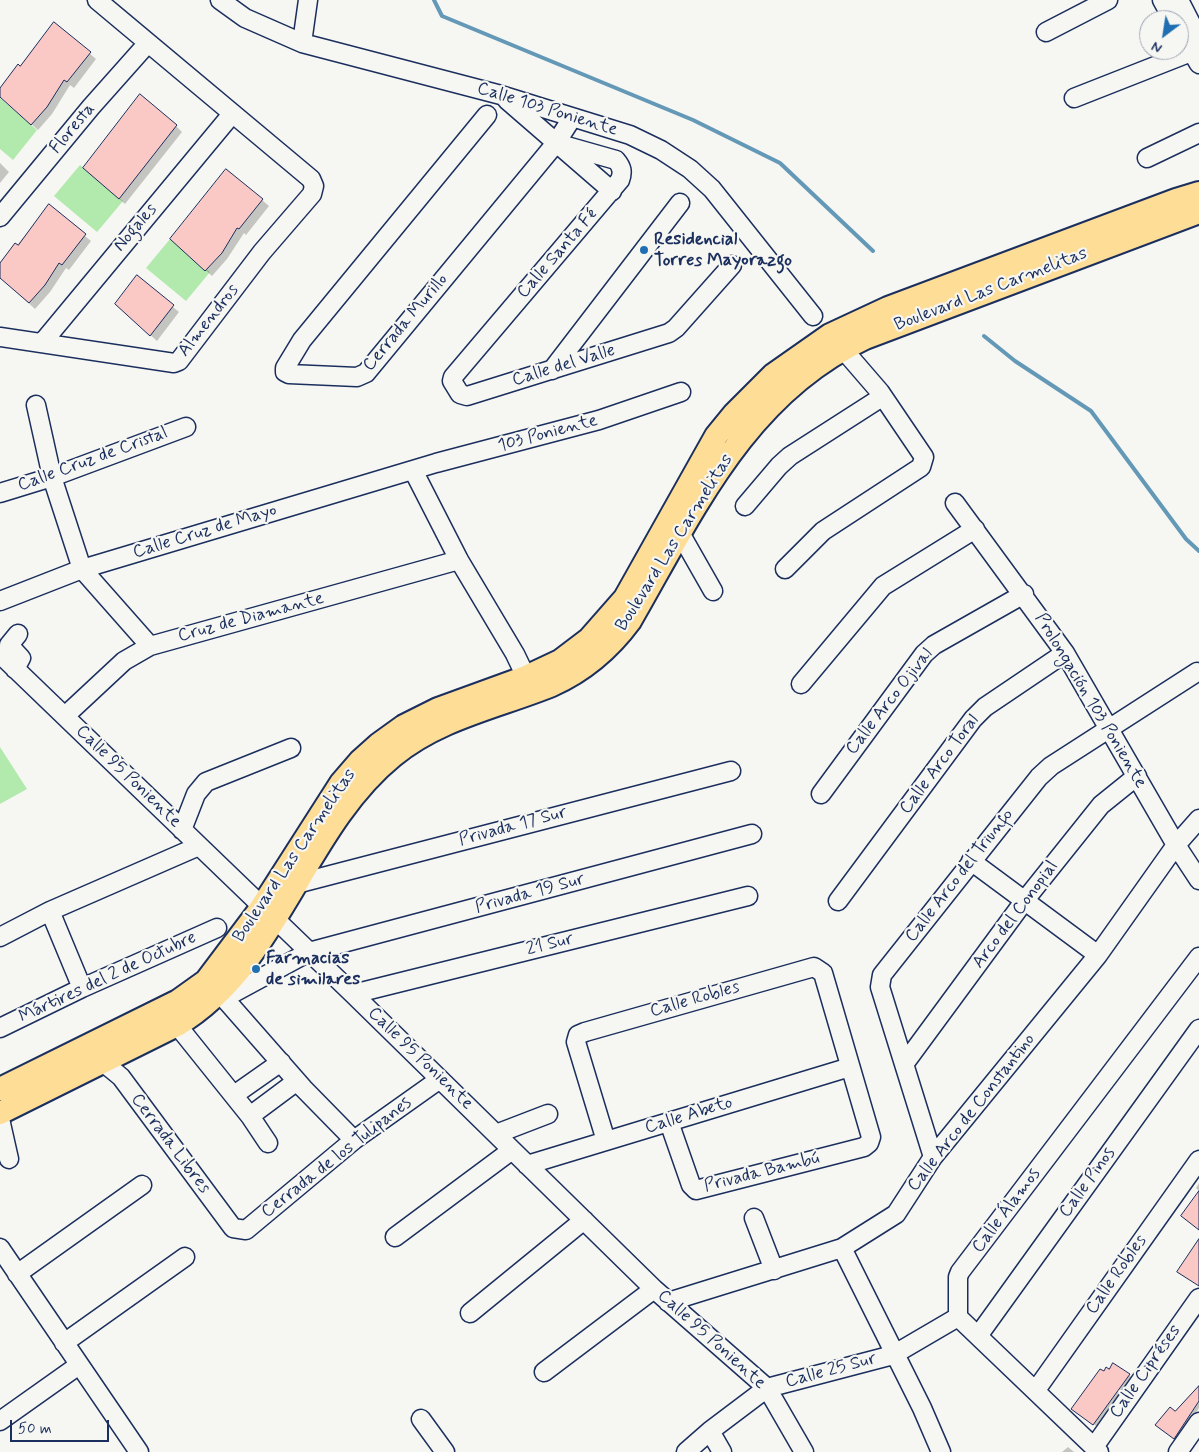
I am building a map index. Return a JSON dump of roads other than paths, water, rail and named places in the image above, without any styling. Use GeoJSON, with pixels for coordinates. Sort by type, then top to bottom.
{"type":"FeatureCollection","features":[{"type":"Feature","properties":{"kind":"main road","name":"Boulevard Las Carmelitas"},"geometry":{"type":"LineString","coordinates":[[0,1089],[192,993],[296,884],[350,801],[369,777],[393,756],[411,743],[456,720],[553,684],[625,598],[702,460],[722,428],[766,382],[806,351],[830,336],[888,308],[1199,193]]}},
{"type":"Feature","properties":{"kind":"main road","name":"Boulevard Las Carmelitas"},"geometry":{"type":"LineString","coordinates":[[0,1113],[177,1025],[220,997],[341,783],[373,750],[404,726],[438,709],[526,677],[593,660],[620,635],[630,621],[716,473],[745,433],[802,377],[842,348],[884,330],[1199,212]]}},
{"type":"Feature","properties":{"kind":"main road"},"geometry":{"type":"LineString","coordinates":[[77,1049],[96,1066]]}},
{"type":"Feature","properties":{"kind":"street","name":"Calle 103 Poniente"},"geometry":{"type":"LineString","coordinates":[[220,0],[245,18],[302,43],[501,95],[630,135],[661,150],[690,169],[712,189],[814,316]]}},
{"type":"Feature","properties":{"kind":"street"},"geometry":{"type":"LineString","coordinates":[[302,43],[308,0]]}},
{"type":"Feature","properties":{"kind":"street"},"geometry":{"type":"LineString","coordinates":[[1046,32],[1108,0]]}},
{"type":"Feature","properties":{"kind":"street"},"geometry":{"type":"LineString","coordinates":[[1074,98],[1196,52],[1179,0]]}},
{"type":"Feature","properties":{"kind":"street"},"geometry":{"type":"LineString","coordinates":[[106,3],[147,44],[232,114]]}},
{"type":"Feature","properties":{"kind":"street","name":"Floresta"},"geometry":{"type":"LineString","coordinates":[[0,216],[91,107],[147,44]]}},
{"type":"Feature","properties":{"kind":"street"},"geometry":{"type":"LineString","coordinates":[[501,95],[612,191]]}},
{"type":"Feature","properties":{"kind":"street","name":"Almendros"},"geometry":{"type":"LineString","coordinates":[[0,337],[168,363],[179,361],[262,252],[312,194],[314,186],[311,179],[232,114]]}},
{"type":"Feature","properties":{"kind":"street","name":"Nogales"},"geometry":{"type":"LineString","coordinates":[[42,344],[232,114]]}},
{"type":"Feature","properties":{"kind":"street","name":"Cerrada Murillo"},"geometry":{"type":"LineString","coordinates":[[487,115],[302,340],[285,368],[285,372],[288,374],[357,377],[366,373],[556,142],[572,118]]}},
{"type":"Feature","properties":{"kind":"street"},"geometry":{"type":"LineString","coordinates":[[1147,158],[1199,133]]}},
{"type":"Feature","properties":{"kind":"street","name":"Calle Santa Fé"},"geometry":{"type":"LineString","coordinates":[[460,394],[452,381],[452,377],[612,191],[622,174],[621,165],[616,160],[556,142]]}},
{"type":"Feature","properties":{"kind":"street"},"geometry":{"type":"LineString","coordinates":[[552,370],[680,203]]}},
{"type":"Feature","properties":{"kind":"street","name":"Calle del Valle"},"geometry":{"type":"LineString","coordinates":[[460,394],[467,396],[669,333],[676,328],[732,265]]}},
{"type":"Feature","properties":{"kind":"street"},"geometry":{"type":"LineString","coordinates":[[785,569],[823,531],[921,467],[924,456],[882,397],[842,348]]}},
{"type":"Feature","properties":{"kind":"street","name":"103 Poniente"},"geometry":{"type":"LineString","coordinates":[[413,470],[599,420],[681,392]]}},
{"type":"Feature","properties":{"kind":"street"},"geometry":{"type":"LineString","coordinates":[[744,506],[790,456],[882,397]]}},
{"type":"Feature","properties":{"kind":"street"},"geometry":{"type":"LineString","coordinates":[[36,405],[52,477],[82,569],[150,646]]}},
{"type":"Feature","properties":{"kind":"street","name":"Calle Cruz de Cristal"},"geometry":{"type":"LineString","coordinates":[[0,493],[52,477],[186,427]]}},
{"type":"Feature","properties":{"kind":"street"},"geometry":{"type":"LineString","coordinates":[[413,470],[459,560],[515,654],[526,677]]}},
{"type":"Feature","properties":{"kind":"street","name":"Calle Cruz de Mayo"},"geometry":{"type":"LineString","coordinates":[[0,600],[82,569],[413,470]]}},
{"type":"Feature","properties":{"kind":"street","name":"Prolongación 103 Poniente"},"geometry":{"type":"LineString","coordinates":[[955,503],[1024,594],[1065,653],[1176,846],[1199,880]]}},
{"type":"Feature","properties":{"kind":"street"},"geometry":{"type":"LineString","coordinates":[[801,684],[883,586],[975,529]]}},
{"type":"Feature","properties":{"kind":"street"},"geometry":{"type":"LineString","coordinates":[[680,533],[714,591]]}},
{"type":"Feature","properties":{"kind":"street","name":"Cruz de Diamante"},"geometry":{"type":"LineString","coordinates":[[65,716],[124,661],[150,646],[459,560]]}},
{"type":"Feature","properties":{"kind":"street","name":"Calle Arco Ojival"},"geometry":{"type":"LineString","coordinates":[[821,794],[924,654],[934,645],[1024,594]]}},
{"type":"Feature","properties":{"kind":"street"},"geometry":{"type":"LineString","coordinates":[[15,669],[21,658],[9,645],[18,634]]}},
{"type":"Feature","properties":{"kind":"street","name":"Calle Arco Toral"},"geometry":{"type":"LineString","coordinates":[[838,901],[973,719],[985,707],[1065,653]]}},
{"type":"Feature","properties":{"kind":"street","name":"Calle 95 Poniente"},"geometry":{"type":"LineString","coordinates":[[0,654],[182,830],[191,850],[268,914],[309,952],[654,1289],[767,1388],[804,1452]]}},
{"type":"Feature","properties":{"kind":"street","name":"Calle Arco del Triunfo"},"geometry":{"type":"LineString","coordinates":[[933,1157],[880,987],[880,981],[970,860],[1038,777],[1051,766],[1198,672]]}},
{"type":"Feature","properties":{"kind":"street"},"geometry":{"type":"LineString","coordinates":[[182,830],[196,794],[206,782],[291,748]]}},
{"type":"Feature","properties":{"kind":"street","name":"Privada 17 Sur"},"geometry":{"type":"LineString","coordinates":[[296,884],[731,771]]}},
{"type":"Feature","properties":{"kind":"street","name":"Arco del Conopial"},"geometry":{"type":"LineString","coordinates":[[905,1063],[1025,900],[1101,805],[1137,776]]}},
{"type":"Feature","properties":{"kind":"street","name":"Calle Arco de Constantino"},"geometry":{"type":"LineString","coordinates":[[668,1302],[842,1248],[896,1214],[933,1157],[1098,955],[1176,846],[1199,819]]}},
{"type":"Feature","properties":{"kind":"street","name":"Privada 19 Sur"},"geometry":{"type":"LineString","coordinates":[[220,997],[309,952],[752,834]]}},
{"type":"Feature","properties":{"kind":"street"},"geometry":{"type":"LineString","coordinates":[[0,938],[50,911],[191,850]]}},
{"type":"Feature","properties":{"kind":"street"},"geometry":{"type":"LineString","coordinates":[[970,860],[1098,955]]}},
{"type":"Feature","properties":{"kind":"street","name":"21 Sur"},"geometry":{"type":"LineString","coordinates":[[353,994],[748,896]]}},
{"type":"Feature","properties":{"kind":"street"},"geometry":{"type":"LineString","coordinates":[[50,911],[82,988]]}},
{"type":"Feature","properties":{"kind":"street","name":"Mártires del 2 de Octubre"},"geometry":{"type":"LineString","coordinates":[[0,1028],[82,988],[217,928]]}},
{"type":"Feature","properties":{"kind":"street","name":"Calle Álamos"},"geometry":{"type":"LineString","coordinates":[[958,1317],[960,1272],[1199,959]]}},
{"type":"Feature","properties":{"kind":"street","name":"Calle Robles"},"geometry":{"type":"LineString","coordinates":[[606,1141],[576,1042],[578,1035],[585,1032],[814,967],[823,973],[850,1066]]}},
{"type":"Feature","properties":{"kind":"street"},"geometry":{"type":"LineString","coordinates":[[220,997],[261,1038],[298,1081],[354,1140]]}},
{"type":"Feature","properties":{"kind":"street"},"geometry":{"type":"LineString","coordinates":[[177,1025],[234,1095],[268,1143]]}},
{"type":"Feature","properties":{"kind":"street","name":"Calle Pinos"},"geometry":{"type":"LineString","coordinates":[[978,1336],[1199,1029]]}},
{"type":"Feature","properties":{"kind":"street"},"geometry":{"type":"LineString","coordinates":[[234,1095],[282,1062]]}},
{"type":"Feature","properties":{"kind":"street","name":"Cerrada Libres"},"geometry":{"type":"LineString","coordinates":[[96,1066],[121,1077],[233,1228]]}},
{"type":"Feature","properties":{"kind":"street","name":"Calle Abeto"},"geometry":{"type":"LineString","coordinates":[[527,1165],[850,1066]]}},
{"type":"Feature","properties":{"kind":"street","name":"Privada Bambú"},"geometry":{"type":"LineString","coordinates":[[669,1122],[691,1185],[696,1190],[864,1147],[869,1143],[871,1137],[850,1066]]}},
{"type":"Feature","properties":{"kind":"street","name":"Cerrada de los Tulipanes"},"geometry":{"type":"LineString","coordinates":[[233,1228],[246,1230],[354,1140],[440,1079]]}},
{"type":"Feature","properties":{"kind":"street"},"geometry":{"type":"LineString","coordinates":[[250,1116],[298,1081]]}},
{"type":"Feature","properties":{"kind":"street"},"geometry":{"type":"LineString","coordinates":[[496,1134],[548,1114]]}},
{"type":"Feature","properties":{"kind":"street"},"geometry":{"type":"LineString","coordinates":[[0,1119],[9,1158]]}},
{"type":"Feature","properties":{"kind":"street"},"geometry":{"type":"LineString","coordinates":[[395,1237],[512,1150]]}},
{"type":"Feature","properties":{"kind":"street","name":"Calle Robles"},"geometry":{"type":"LineString","coordinates":[[1036,1390],[1199,1160]]}},
{"type":"Feature","properties":{"kind":"street"},"geometry":{"type":"LineString","coordinates":[[17,1274],[142,1185]]}},
{"type":"Feature","properties":{"kind":"street"},"geometry":{"type":"LineString","coordinates":[[754,1218],[774,1270]]}},
{"type":"Feature","properties":{"kind":"street"},"geometry":{"type":"LineString","coordinates":[[470,1313],[584,1220]]}},
{"type":"Feature","properties":{"kind":"street"},"geometry":{"type":"LineString","coordinates":[[0,1248],[139,1452]]}},
{"type":"Feature","properties":{"kind":"street"},"geometry":{"type":"LineString","coordinates":[[842,1248],[922,1408],[941,1452]]}},
{"type":"Feature","properties":{"kind":"street"},"geometry":{"type":"LineString","coordinates":[[64,1343],[185,1257]]}},
{"type":"Feature","properties":{"kind":"street"},"geometry":{"type":"LineString","coordinates":[[544,1372],[654,1289]]}},
{"type":"Feature","properties":{"kind":"street","name":"Calle Cipréses"},"geometry":{"type":"LineString","coordinates":[[1097,1450],[1199,1298]]}},
{"type":"Feature","properties":{"kind":"street"},"geometry":{"type":"LineString","coordinates":[[958,1317],[1097,1450]]}},
{"type":"Feature","properties":{"kind":"street","name":"Calle 25 Sur"},"geometry":{"type":"LineString","coordinates":[[686,1452],[710,1430],[767,1388],[894,1355],[958,1317]]}},
{"type":"Feature","properties":{"kind":"street"},"geometry":{"type":"LineString","coordinates":[[0,1421],[79,1364]]}},
{"type":"Feature","properties":{"kind":"street"},"geometry":{"type":"LineString","coordinates":[[421,1418],[445,1452]]}},
{"type":"Feature","properties":{"kind":"street"},"geometry":{"type":"LineString","coordinates":[[1178,1452],[1199,1422]]}},
{"type":"Feature","properties":{"kind":"street"},"geometry":{"type":"LineString","coordinates":[[710,1430],[722,1452]]}},
{"type":"Feature","properties":{"kind":"waterway"},"geometry":{"type":"LineString","coordinates":[[434,0],[442,16],[693,120],[780,163],[873,251]]}},
{"type":"Feature","properties":{"kind":"waterway"},"geometry":{"type":"LineString","coordinates":[[984,336],[1015,361],[1091,411],[1186,539],[1199,551]]}},
{"type":"Feature","properties":{"kind":"place","name":"Residencial Torres Mayorazgo"},"geometry":{"type":"Point","coordinates":[644,250]}},
{"type":"Feature","properties":{"kind":"place","name":"Farmacias de similares"},"geometry":{"type":"Point","coordinates":[256,969]}}]}
